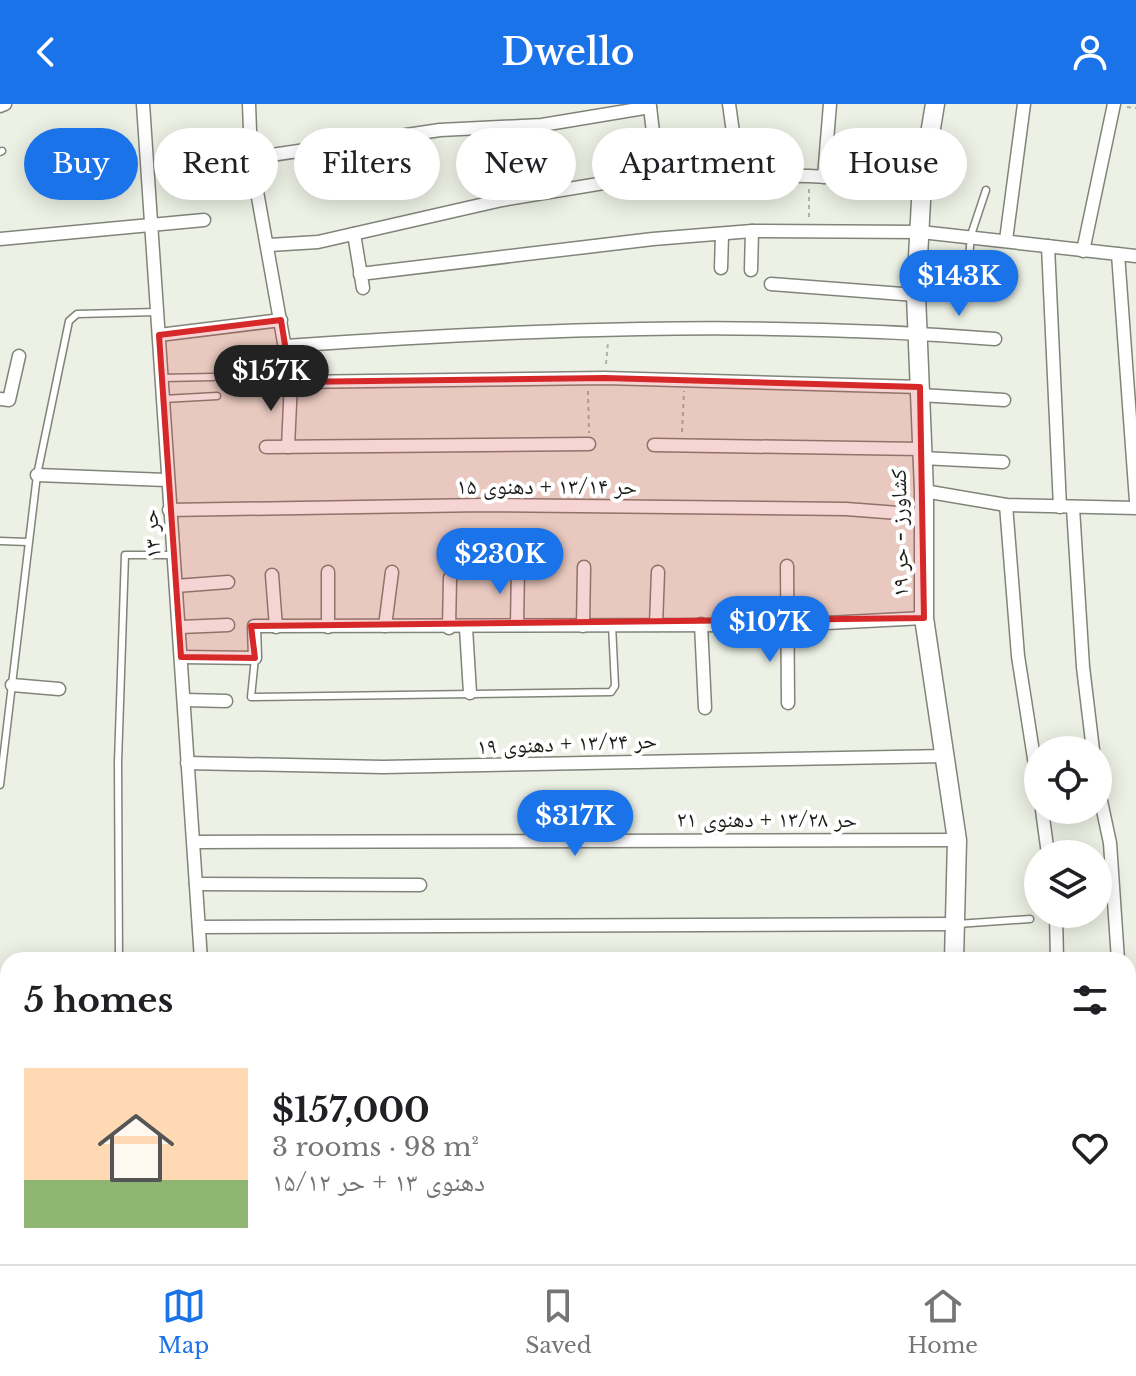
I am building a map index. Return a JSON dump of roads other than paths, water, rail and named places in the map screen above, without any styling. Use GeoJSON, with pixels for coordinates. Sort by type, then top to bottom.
{"type":"FeatureCollection","features":[{"type":"Feature","properties":{"kind":"street","name":"حر ۱۳"},"geometry":{"type":"LineString","coordinates":[[143,104],[166,480],[180,627],[201,952]]}},
{"type":"Feature","properties":{"kind":"street"},"geometry":{"type":"LineString","coordinates":[[249,104],[250,128]]}},
{"type":"Feature","properties":{"kind":"street"},"geometry":{"type":"LineString","coordinates":[[729,104],[732,128]]}},
{"type":"Feature","properties":{"kind":"street"},"geometry":{"type":"LineString","coordinates":[[828,128],[830,104]]}},
{"type":"Feature","properties":{"kind":"street","name":"کشاورز - حر ۱۹"},"geometry":{"type":"LineString","coordinates":[[931,128],[935,104]]}},
{"type":"Feature","properties":{"kind":"street"},"geometry":{"type":"LineString","coordinates":[[1006,240],[1024,104]]}},
{"type":"Feature","properties":{"kind":"street"},"geometry":{"type":"LineString","coordinates":[[1083,251],[1114,104]]}},
{"type":"Feature","properties":{"kind":"street"},"geometry":{"type":"LineString","coordinates":[[278,154],[440,130],[542,125],[650,105],[653,128]]}},
{"type":"Feature","properties":{"kind":"street"},"geometry":{"type":"LineString","coordinates":[[269,245],[354,234],[502,200],[592,185]]}},
{"type":"Feature","properties":{"kind":"street"},"geometry":{"type":"LineString","coordinates":[[260,200],[291,382],[288,447]]}},
{"type":"Feature","properties":{"kind":"street","name":"کشاورز - حر ۱۹"},"geometry":{"type":"LineString","coordinates":[[922,200],[916,295],[920,333],[925,515],[924,618],[947,756],[957,840],[954,952]]}},
{"type":"Feature","properties":{"kind":"street"},"geometry":{"type":"LineString","coordinates":[[0,239],[204,220]]}},
{"type":"Feature","properties":{"kind":"street"},"geometry":{"type":"LineString","coordinates":[[360,274],[653,239],[752,231],[809,234],[853,230],[971,235],[1136,256]]}},
{"type":"Feature","properties":{"kind":"street"},"geometry":{"type":"LineString","coordinates":[[751,270],[752,231]]}},
{"type":"Feature","properties":{"kind":"street"},"geometry":{"type":"LineString","coordinates":[[354,234],[363,288]]}},
{"type":"Feature","properties":{"kind":"street"},"geometry":{"type":"LineString","coordinates":[[721,268],[722,235]]}},
{"type":"Feature","properties":{"kind":"street"},"geometry":{"type":"LineString","coordinates":[[1048,246],[1067,508],[1091,736]]}},
{"type":"Feature","properties":{"kind":"street"},"geometry":{"type":"LineString","coordinates":[[1118,254],[1136,501]]}},
{"type":"Feature","properties":{"kind":"street"},"geometry":{"type":"LineString","coordinates":[[771,284],[916,295]]}},
{"type":"Feature","properties":{"kind":"street"},"geometry":{"type":"LineString","coordinates":[[159,335],[281,320]]}},
{"type":"Feature","properties":{"kind":"street"},"geometry":{"type":"LineString","coordinates":[[286,346],[608,329],[920,333],[995,339]]}},
{"type":"Feature","properties":{"kind":"street"},"geometry":{"type":"LineString","coordinates":[[0,399],[9,400],[19,356]]}},
{"type":"Feature","properties":{"kind":"street"},"geometry":{"type":"LineString","coordinates":[[291,382],[605,378],[920,391],[1004,400]]}},
{"type":"Feature","properties":{"kind":"street"},"geometry":{"type":"LineString","coordinates":[[266,447],[589,444]]}},
{"type":"Feature","properties":{"kind":"street"},"geometry":{"type":"LineString","coordinates":[[654,445],[921,454],[1003,462]]}},
{"type":"Feature","properties":{"kind":"street"},"geometry":{"type":"LineString","coordinates":[[37,475],[166,480]]}},
{"type":"Feature","properties":{"kind":"street"},"geometry":{"type":"LineString","coordinates":[[924,491],[1006,505],[1136,508]]}},
{"type":"Feature","properties":{"kind":"street","name":"حر ۱۳/۱۴ + دهنوی ۱۵"},"geometry":{"type":"LineString","coordinates":[[169,510],[483,505],[846,509],[925,515]]}},
{"type":"Feature","properties":{"kind":"street"},"geometry":{"type":"LineString","coordinates":[[1006,505],[1018,656],[1030,736]]}},
{"type":"Feature","properties":{"kind":"street"},"geometry":{"type":"LineString","coordinates":[[787,566],[788,703]]}},
{"type":"Feature","properties":{"kind":"street"},"geometry":{"type":"LineString","coordinates":[[583,626],[584,567]]}},
{"type":"Feature","properties":{"kind":"street"},"geometry":{"type":"LineString","coordinates":[[517,625],[518,568]]}},
{"type":"Feature","properties":{"kind":"street"},"geometry":{"type":"LineString","coordinates":[[328,572],[328,627]]}},
{"type":"Feature","properties":{"kind":"street"},"geometry":{"type":"LineString","coordinates":[[385,626],[392,572]]}},
{"type":"Feature","properties":{"kind":"street"},"geometry":{"type":"LineString","coordinates":[[656,625],[658,572]]}},
{"type":"Feature","properties":{"kind":"street"},"geometry":{"type":"LineString","coordinates":[[272,575],[276,627]]}},
{"type":"Feature","properties":{"kind":"street"},"geometry":{"type":"LineString","coordinates":[[449,628],[450,578]]}},
{"type":"Feature","properties":{"kind":"street"},"geometry":{"type":"LineString","coordinates":[[176,586],[228,582]]}},
{"type":"Feature","properties":{"kind":"street"},"geometry":{"type":"LineString","coordinates":[[181,657],[255,658],[251,628],[788,625],[924,618]]}},
{"type":"Feature","properties":{"kind":"street"},"geometry":{"type":"LineString","coordinates":[[701,624],[705,708]]}},
{"type":"Feature","properties":{"kind":"street"},"geometry":{"type":"LineString","coordinates":[[180,627],[228,625]]}},
{"type":"Feature","properties":{"kind":"street"},"geometry":{"type":"LineString","coordinates":[[466,628],[470,693]]}},
{"type":"Feature","properties":{"kind":"street"},"geometry":{"type":"LineString","coordinates":[[12,685],[59,689]]}},
{"type":"Feature","properties":{"kind":"street"},"geometry":{"type":"LineString","coordinates":[[185,700],[226,701]]}},
{"type":"Feature","properties":{"kind":"street","name":"حر ۱۳/۲۴ + دهنوی ۱۹"},"geometry":{"type":"LineString","coordinates":[[187,763],[383,767],[947,756]]}},
{"type":"Feature","properties":{"kind":"street"},"geometry":{"type":"LineString","coordinates":[[1106,824],[1117,952]]}},
{"type":"Feature","properties":{"kind":"street","name":"حر ۱۳/۲۸ + دهنوی ۲۱"},"geometry":{"type":"LineString","coordinates":[[194,842],[957,840]]}},
{"type":"Feature","properties":{"kind":"street"},"geometry":{"type":"LineString","coordinates":[[196,884],[420,885]]}},
{"type":"Feature","properties":{"kind":"street"},"geometry":{"type":"LineString","coordinates":[[199,927],[954,924]]}},
{"type":"Feature","properties":{"kind":"street"},"geometry":{"type":"LineString","coordinates":[[1056,928],[1057,952]]}},
{"type":"Feature","properties":{"kind":"lane"},"geometry":{"type":"LineString","coordinates":[[966,293],[971,235],[986,190]]}},
{"type":"Feature","properties":{"kind":"lane"},"geometry":{"type":"LineString","coordinates":[[0,785],[37,475],[69,321],[77,314],[157,312]]}},
{"type":"Feature","properties":{"kind":"lane"},"geometry":{"type":"LineString","coordinates":[[161,378],[213,377]]}},
{"type":"Feature","properties":{"kind":"lane"},"geometry":{"type":"LineString","coordinates":[[163,399],[217,396]]}},
{"type":"Feature","properties":{"kind":"lane"},"geometry":{"type":"LineString","coordinates":[[0,541],[28,542]]}},
{"type":"Feature","properties":{"kind":"lane"},"geometry":{"type":"LineString","coordinates":[[119,952],[118,762],[125,555],[172,555]]}},
{"type":"Feature","properties":{"kind":"lane"},"geometry":{"type":"LineString","coordinates":[[255,658],[251,697],[611,692],[615,686],[612,625]]}},
{"type":"Feature","properties":{"kind":"lane"},"geometry":{"type":"LineString","coordinates":[[954,924],[1024,919]]}}]}
